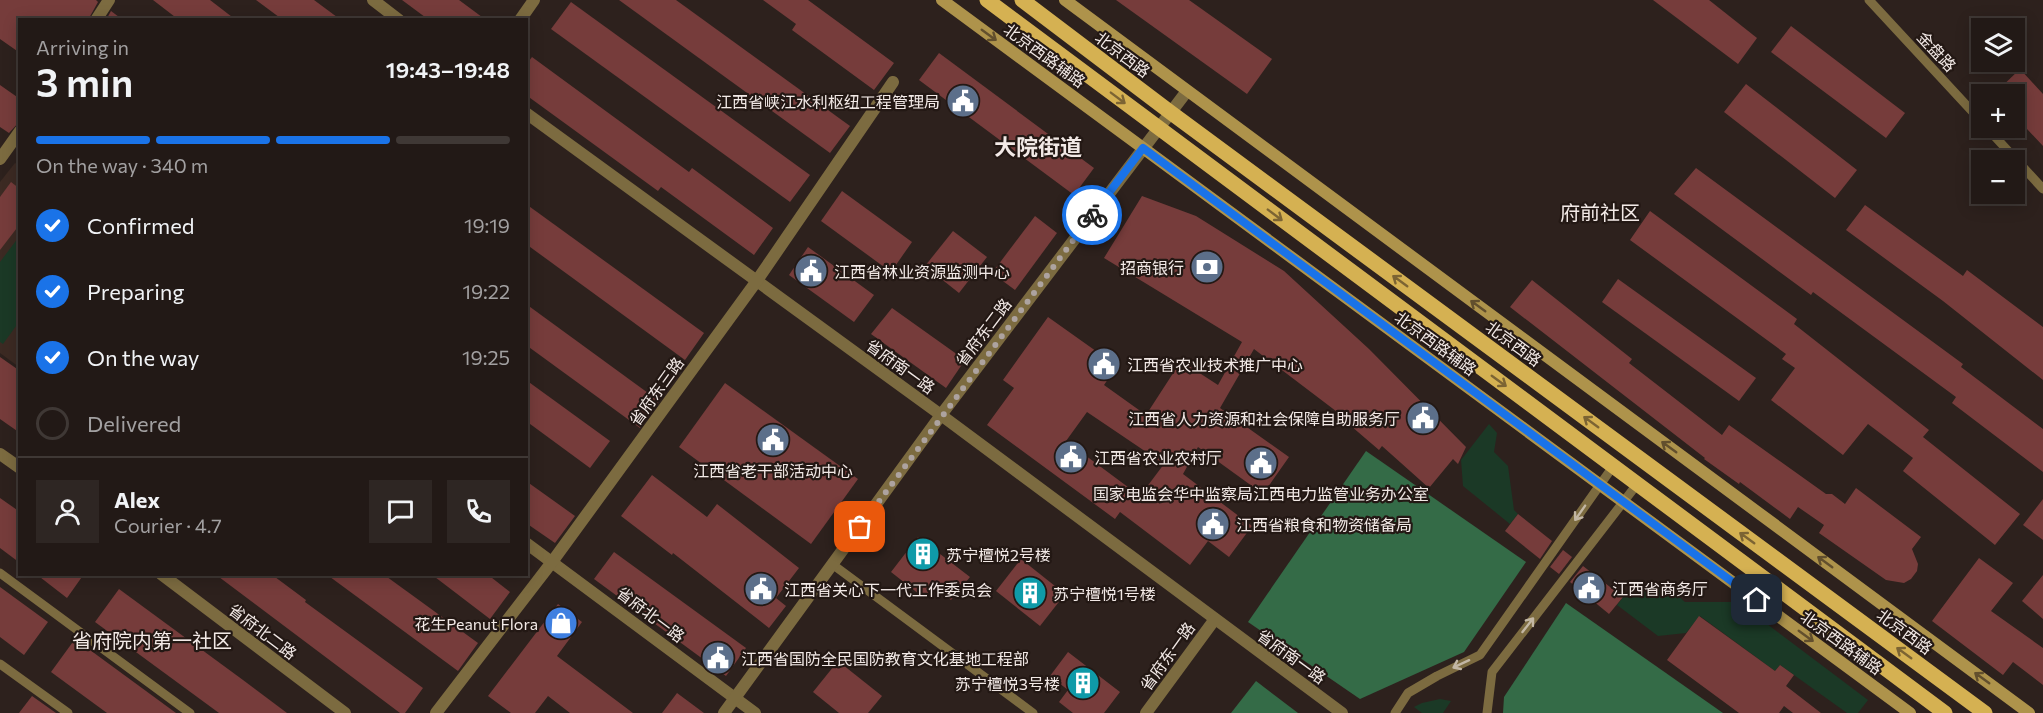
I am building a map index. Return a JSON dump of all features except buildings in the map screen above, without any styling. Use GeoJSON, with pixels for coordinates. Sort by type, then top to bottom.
{"type":"FeatureCollection","features":[{"type":"Feature","properties":{"kind":"main road","name":"北京西路辅路"},"geometry":{"type":"LineString","coordinates":[[942,0],[1911,713]]}},
{"type":"Feature","properties":{"kind":"main road"},"geometry":{"type":"LineString","coordinates":[[987,0],[1945,713]]}},
{"type":"Feature","properties":{"kind":"main road","name":"北京西路"},"geometry":{"type":"LineString","coordinates":[[1022,0],[1170,112],[1985,713]]}},
{"type":"Feature","properties":{"kind":"main road"},"geometry":{"type":"LineString","coordinates":[[1065,0],[2029,713]]}},
{"type":"Feature","properties":{"kind":"street"},"geometry":{"type":"LineString","coordinates":[[97,18],[109,0]]}},
{"type":"Feature","properties":{"kind":"street"},"geometry":{"type":"LineString","coordinates":[[373,0],[396,18]]}},
{"type":"Feature","properties":{"kind":"street"},"geometry":{"type":"LineString","coordinates":[[521,18],[534,0]]}},
{"type":"Feature","properties":{"kind":"street","name":"省府东三路"},"geometry":{"type":"LineString","coordinates":[[436,713],[552,562],[756,282],[893,82]]}},
{"type":"Feature","properties":{"kind":"street","name":"省府东二路"},"geometry":{"type":"LineString","coordinates":[[724,713],[941,416],[1187,91]]}},
{"type":"Feature","properties":{"kind":"street","name":"省府南一路"},"geometry":{"type":"LineString","coordinates":[[528,114],[1342,713]]}},
{"type":"Feature","properties":{"kind":"street"},"geometry":{"type":"LineString","coordinates":[[0,159],[18,134]]}},
{"type":"Feature","properties":{"kind":"street"},"geometry":{"type":"LineString","coordinates":[[0,454],[18,467]]}},
{"type":"Feature","properties":{"kind":"street","name":"省府北一路"},"geometry":{"type":"LineString","coordinates":[[528,544],[755,713]]}},
{"type":"Feature","properties":{"kind":"street","name":"省府北二路"},"geometry":{"type":"LineString","coordinates":[[164,576],[345,713]]}},
{"type":"Feature","properties":{"kind":"street","name":"省府东一路"},"geometry":{"type":"LineString","coordinates":[[1146,713],[1215,619]]}},
{"type":"Feature","properties":{"kind":"lane","name":"金盘路"},"geometry":{"type":"LineString","coordinates":[[1869,0],[1971,110]]}},
{"type":"Feature","properties":{"kind":"lane"},"geometry":{"type":"LineString","coordinates":[[1996,138],[2043,189]]}},
{"type":"Feature","properties":{"kind":"lane"},"geometry":{"type":"LineString","coordinates":[[1395,713],[1408,693],[1480,655],[1614,465]]}},
{"type":"Feature","properties":{"kind":"lane"},"geometry":{"type":"LineString","coordinates":[[1487,713],[1492,672],[1638,483]]}},
{"type":"Feature","properties":{"kind":"lane"},"geometry":{"type":"LineString","coordinates":[[832,564],[1033,713]]}},
{"type":"Feature","properties":{"kind":"lane"},"geometry":{"type":"LineString","coordinates":[[0,573],[190,713]]}},
{"type":"Feature","properties":{"kind":"lane"},"geometry":{"type":"LineString","coordinates":[[0,664],[68,713]]}},
{"type":"Feature","properties":{"kind":"shaded area"},"geometry":{"type":"Polygon","coordinates":[[[15,163],[18,165],[18,366],[0,353],[0,182],[15,163]]]}},
{"type":"Feature","properties":{"kind":"green space"},"geometry":{"type":"Polygon","coordinates":[[[18,238],[18,323],[3,344],[0,342],[0,262],[18,238]]]}},
{"type":"Feature","properties":{"kind":"green space"},"geometry":{"type":"Polygon","coordinates":[[[1489,424],[1497,433],[1494,452],[1508,466],[1514,510],[1518,514],[1510,524],[1463,486],[1461,460],[1489,424]]]}},
{"type":"Feature","properties":{"kind":"green space"},"geometry":{"type":"Polygon","coordinates":[[[1366,451],[1526,562],[1464,652],[1360,699],[1248,622],[1366,451]]]}},
{"type":"Feature","properties":{"kind":"green space"},"geometry":{"type":"Polygon","coordinates":[[[1666,586],[1685,602],[1738,602],[1868,700],[1858,713],[1847,713],[1780,665],[1775,671],[1700,616],[1686,633],[1658,636],[1617,605],[1623,597],[1666,586]]]}},
{"type":"Feature","properties":{"kind":"green space"},"geometry":{"type":"Polygon","coordinates":[[[1566,603],[1723,713],[1503,713],[1504,697],[1566,603]]]}},
{"type":"Feature","properties":{"kind":"green space"},"geometry":{"type":"Polygon","coordinates":[[[1256,681],[1298,713],[1231,713],[1256,681]]]}},
{"type":"Feature","properties":{"kind":"green space"},"geometry":{"type":"Polygon","coordinates":[[[1440,699],[1451,701],[1443,713],[1422,713],[1414,707],[1422,703],[1440,699]]]}},
{"type":"Feature","properties":{"kind":"way so far"},"geometry":{"type":"LineString","coordinates":[[860,527],[1092,215]]}},
{"type":"Feature","properties":{"kind":"place","name":"江西省峡江水利枢纽工程管理局"},"geometry":{"type":"Point","coordinates":[963,101]}},
{"type":"Feature","properties":{"kind":"place","name":"招商银行"},"geometry":{"type":"Point","coordinates":[1207,267]}},
{"type":"Feature","properties":{"kind":"place","name":"江西省林业资源监测中心"},"geometry":{"type":"Point","coordinates":[811,271]}},
{"type":"Feature","properties":{"kind":"place","name":"江西省农业技术推广中心"},"geometry":{"type":"Point","coordinates":[1104,364]}},
{"type":"Feature","properties":{"kind":"place","name":"江西省人力资源和社会保障自助服务厅"},"geometry":{"type":"Point","coordinates":[1423,418]}},
{"type":"Feature","properties":{"kind":"place","name":"江西省老干部活动中心"},"geometry":{"type":"Point","coordinates":[773,440]}},
{"type":"Feature","properties":{"kind":"place","name":"江西省农业农村厅"},"geometry":{"type":"Point","coordinates":[1071,457]}},
{"type":"Feature","properties":{"kind":"place","name":"国家电监会华中监察局江西电力监管业务办公室"},"geometry":{"type":"Point","coordinates":[1261,463]}},
{"type":"Feature","properties":{"kind":"place","name":"江西省粮食和物资储备局"},"geometry":{"type":"Point","coordinates":[1213,524]}},
{"type":"Feature","properties":{"kind":"place","name":"苏宁檀悦2号楼"},"geometry":{"type":"Point","coordinates":[923,554]}},
{"type":"Feature","properties":{"kind":"place","name":"江西省商务厅"},"geometry":{"type":"Point","coordinates":[1589,588]}},
{"type":"Feature","properties":{"kind":"place","name":"江西省关心下一代工作委员会"},"geometry":{"type":"Point","coordinates":[761,589]}},
{"type":"Feature","properties":{"kind":"place","name":"苏宁檀悦1号楼"},"geometry":{"type":"Point","coordinates":[1030,593]}},
{"type":"Feature","properties":{"kind":"place","name":"花生Peanut Flora"},"geometry":{"type":"Point","coordinates":[561,623]}},
{"type":"Feature","properties":{"kind":"place","name":"江西省国防全民国防教育文化基地工程部"},"geometry":{"type":"Point","coordinates":[718,658]}},
{"type":"Feature","properties":{"kind":"place","name":"苏宁檀悦3号楼"},"geometry":{"type":"Point","coordinates":[1083,683]}},
{"type":"Feature","properties":{"kind":"district","name":"大院街道"},"geometry":{"type":"Point","coordinates":[1038,146]}},
{"type":"Feature","properties":{"kind":"district","name":"府前社区"},"geometry":{"type":"Point","coordinates":[1600,212]}},
{"type":"Feature","properties":{"kind":"district","name":"省府院内第一社区"},"geometry":{"type":"Point","coordinates":[152,640]}},
{"type":"Feature","properties":{"kind":"route"},"geometry":{"type":"LineString","coordinates":[[1092,215],[1143,148],[1757,600]]}}]}
